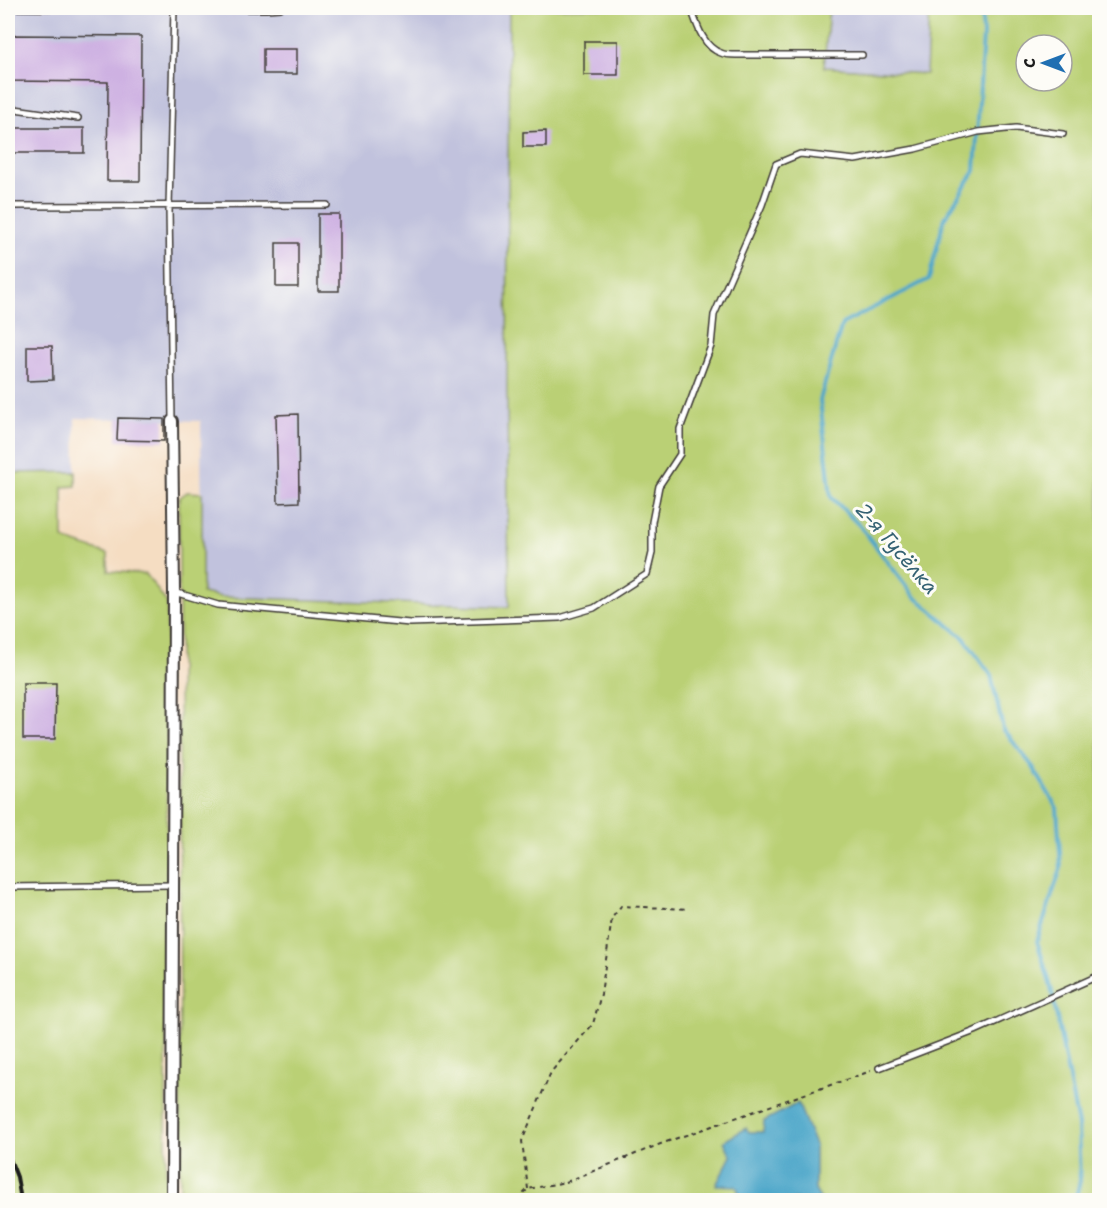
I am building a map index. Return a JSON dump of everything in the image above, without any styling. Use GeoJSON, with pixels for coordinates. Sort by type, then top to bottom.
{"type":"FeatureCollection","features":[{"type":"Feature","properties":{"kind":"street"},"geometry":{"type":"LineString","coordinates":[[172,421],[174,592],[172,1200]]}},
{"type":"Feature","properties":{"kind":"lane"},"geometry":{"type":"LineString","coordinates":[[8,8],[280,8]]}},
{"type":"Feature","properties":{"kind":"lane"},"geometry":{"type":"LineString","coordinates":[[172,421],[169,207],[174,8]]}},
{"type":"Feature","properties":{"kind":"lane"},"geometry":{"type":"LineString","coordinates":[[691,8],[707,42],[718,53],[758,56],[862,55]]}},
{"type":"Feature","properties":{"kind":"lane"},"geometry":{"type":"LineString","coordinates":[[8,108],[78,118]]}},
{"type":"Feature","properties":{"kind":"lane"},"geometry":{"type":"LineString","coordinates":[[174,592],[218,605],[410,623],[560,618],[594,608],[648,574],[652,553],[652,522],[659,486],[680,454],[680,429],[711,346],[714,315],[762,205],[776,164],[800,154],[855,160],[915,149],[987,131],[1016,128],[1063,134]]}},
{"type":"Feature","properties":{"kind":"lane"},"geometry":{"type":"LineString","coordinates":[[8,206],[327,206]]}},
{"type":"Feature","properties":{"kind":"lane"},"geometry":{"type":"LineString","coordinates":[[8,887],[174,885]]}},
{"type":"Feature","properties":{"kind":"lane"},"geometry":{"type":"LineString","coordinates":[[879,1068],[975,1031],[1100,975]]}},
{"type":"Feature","properties":{"kind":"path"},"geometry":{"type":"LineString","coordinates":[[528,1189],[522,1141],[551,1072],[593,1024],[601,994],[612,918],[621,906],[689,909]]}},
{"type":"Feature","properties":{"kind":"path"},"geometry":{"type":"LineString","coordinates":[[517,1200],[528,1189],[566,1182],[663,1143],[879,1068]]}},
{"type":"Feature","properties":{"kind":"shaded area"},"geometry":{"type":"Polygon","coordinates":[[[8,8],[509,8],[507,390],[509,607],[221,597],[202,593],[201,421],[75,418],[76,472],[8,473],[8,8]]]}},
{"type":"Feature","properties":{"kind":"shaded area"},"geometry":{"type":"Polygon","coordinates":[[[829,8],[929,8],[926,74],[824,67],[829,8]]]}},
{"type":"Feature","properties":{"kind":"green space"},"geometry":{"type":"Polygon","coordinates":[[[509,8],[829,8],[824,67],[926,74],[929,8],[1099,8],[1099,1200],[821,1200],[815,1191],[815,1145],[763,1132],[749,1132],[731,1156],[736,1186],[742,1200],[180,1200],[179,498],[187,492],[202,493],[202,593],[221,597],[509,607],[507,390],[509,8]]]}},
{"type":"Feature","properties":{"kind":"green space"},"geometry":{"type":"Polygon","coordinates":[[[76,472],[76,486],[63,487],[63,539],[108,554],[108,571],[146,574],[167,603],[166,1200],[8,1200],[8,473],[76,472]]]}},
{"type":"Feature","properties":{"kind":"water"},"geometry":{"type":"Polygon","coordinates":[[[798,1103],[815,1145],[815,1190],[821,1200],[742,1200],[736,1186],[716,1185],[731,1156],[724,1141],[746,1128],[749,1132],[763,1132],[764,1121],[798,1103]]]}},
{"type":"Feature","properties":{"kind":"building"},"geometry":{"type":"Polygon","coordinates":[[[8,35],[141,36],[140,181],[107,181],[108,82],[8,81],[8,35]]]}},
{"type":"Feature","properties":{"kind":"building"},"geometry":{"type":"Polygon","coordinates":[[[584,41],[618,41],[618,75],[584,75],[584,41]]]}},
{"type":"Feature","properties":{"kind":"building"},"geometry":{"type":"Polygon","coordinates":[[[263,49],[297,49],[297,74],[263,74],[263,49]]]}},
{"type":"Feature","properties":{"kind":"building"},"geometry":{"type":"Polygon","coordinates":[[[8,128],[84,128],[84,153],[8,153],[8,128]]]}},
{"type":"Feature","properties":{"kind":"building"},"geometry":{"type":"Polygon","coordinates":[[[546,131],[546,147],[523,147],[523,132],[546,131]]]}},
{"type":"Feature","properties":{"kind":"building"},"geometry":{"type":"Polygon","coordinates":[[[318,214],[339,214],[339,291],[318,291],[318,214]]]}},
{"type":"Feature","properties":{"kind":"building"},"geometry":{"type":"Polygon","coordinates":[[[276,243],[298,243],[298,287],[276,287],[276,243]]]}},
{"type":"Feature","properties":{"kind":"building"},"geometry":{"type":"Polygon","coordinates":[[[27,346],[52,346],[53,380],[27,381],[27,346]]]}},
{"type":"Feature","properties":{"kind":"building"},"geometry":{"type":"Polygon","coordinates":[[[298,414],[299,502],[278,503],[276,415],[298,414]]]}},
{"type":"Feature","properties":{"kind":"building"},"geometry":{"type":"Polygon","coordinates":[[[118,418],[164,419],[164,441],[117,440],[118,418]]]}},
{"type":"Feature","properties":{"kind":"building"},"geometry":{"type":"Polygon","coordinates":[[[23,683],[56,683],[55,739],[23,739],[23,683]]]}},
{"type":"Feature","properties":{"kind":"waterway","name":"2-я Гусёлка"},"geometry":{"type":"LineString","coordinates":[[981,8],[983,34],[975,171],[944,219],[929,279],[842,324],[820,400],[831,497],[860,526],[914,596],[964,638],[991,675],[1003,729],[1033,767],[1057,808],[1061,868],[1037,941],[1051,987],[1078,1125],[1080,1181],[1075,1200]]}},
{"type":"Feature","properties":{"kind":"railway"},"geometry":{"type":"LineString","coordinates":[[8,1154],[17,1177],[21,1200]]}}]}
